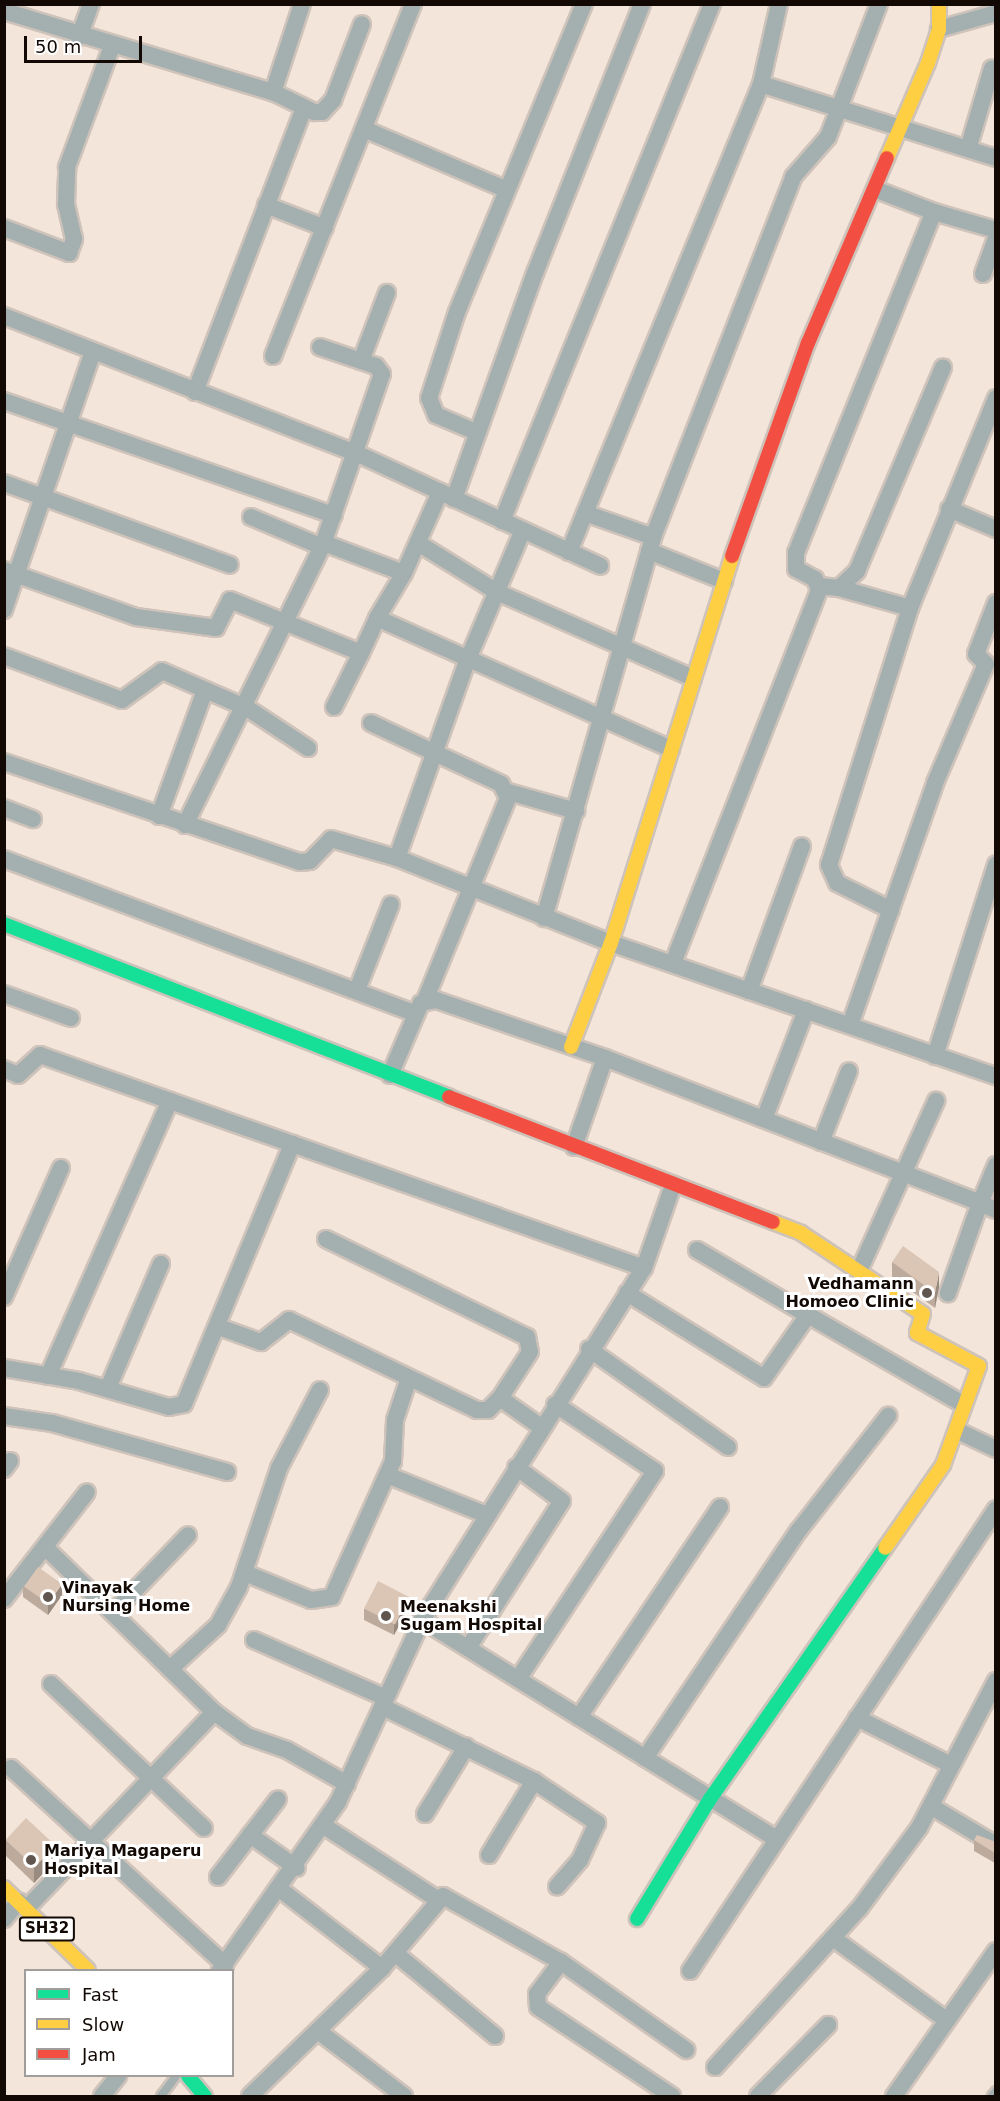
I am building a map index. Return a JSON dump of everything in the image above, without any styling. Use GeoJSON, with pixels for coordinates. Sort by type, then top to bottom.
{"type":"FeatureCollection","features":[{"type":"Feature","properties":{"kind":"street"},"geometry":{"type":"LineString","coordinates":[[79,37],[91,4]]}},
{"type":"Feature","properties":{"kind":"street"},"geometry":{"type":"LineString","coordinates":[[273,92],[302,4]]}},
{"type":"Feature","properties":{"kind":"street"},"geometry":{"type":"LineString","coordinates":[[273,356],[412,4]]}},
{"type":"Feature","properties":{"kind":"street"},"geometry":{"type":"LineString","coordinates":[[476,432],[436,415],[429,398],[507,190],[584,4]]}},
{"type":"Feature","properties":{"kind":"street"},"geometry":{"type":"LineString","coordinates":[[334,706],[377,618],[447,495],[476,432],[642,4]]}},
{"type":"Feature","properties":{"kind":"street"},"geometry":{"type":"LineString","coordinates":[[502,521],[712,4]]}},
{"type":"Feature","properties":{"kind":"street"},"geometry":{"type":"LineString","coordinates":[[569,552],[761,84],[779,4]]}},
{"type":"Feature","properties":{"kind":"street"},"geometry":{"type":"LineString","coordinates":[[544,918],[605,717],[651,544],[793,177],[823,145],[841,105],[879,4]]}},
{"type":"Feature","properties":{"kind":"street"},"geometry":{"type":"LineString","coordinates":[[571,1047],[610,943],[724,581],[808,343],[877,190],[939,29],[939,4]]}},
{"type":"Feature","properties":{"kind":"street"},"geometry":{"type":"LineString","coordinates":[[4,11],[79,37],[273,92],[304,108],[327,108],[362,24]]}},
{"type":"Feature","properties":{"kind":"street"},"geometry":{"type":"LineString","coordinates":[[939,29],[996,13]]}},
{"type":"Feature","properties":{"kind":"street"},"geometry":{"type":"LineString","coordinates":[[4,228],[69,253],[74,239],[66,204],[68,167],[112,46]]}},
{"type":"Feature","properties":{"kind":"street"},"geometry":{"type":"LineString","coordinates":[[968,150],[992,68]]}},
{"type":"Feature","properties":{"kind":"street"},"geometry":{"type":"LineString","coordinates":[[761,84],[841,105],[901,130],[996,158]]}},
{"type":"Feature","properties":{"kind":"street"},"geometry":{"type":"LineString","coordinates":[[195,392],[304,108]]}},
{"type":"Feature","properties":{"kind":"street"},"geometry":{"type":"LineString","coordinates":[[364,129],[507,190]]}},
{"type":"Feature","properties":{"kind":"street"},"geometry":{"type":"LineString","coordinates":[[877,190],[934,212],[996,230]]}},
{"type":"Feature","properties":{"kind":"street"},"geometry":{"type":"LineString","coordinates":[[267,205],[325,228]]}},
{"type":"Feature","properties":{"kind":"street"},"geometry":{"type":"LineString","coordinates":[[910,608],[839,588],[820,586],[796,569],[796,553],[934,212]]}},
{"type":"Feature","properties":{"kind":"street"},"geometry":{"type":"LineString","coordinates":[[982,274],[996,239]]}},
{"type":"Feature","properties":{"kind":"street"},"geometry":{"type":"LineString","coordinates":[[361,361],[387,293]]}},
{"type":"Feature","properties":{"kind":"street"},"geometry":{"type":"LineString","coordinates":[[4,316],[356,453],[600,566]]}},
{"type":"Feature","properties":{"kind":"street"},"geometry":{"type":"LineString","coordinates":[[185,825],[247,708],[323,545],[382,374],[361,361],[320,347]]}},
{"type":"Feature","properties":{"kind":"street"},"geometry":{"type":"LineString","coordinates":[[4,610],[10,573],[43,499],[93,352]]}},
{"type":"Feature","properties":{"kind":"street"},"geometry":{"type":"LineString","coordinates":[[839,588],[857,571],[943,367]]}},
{"type":"Feature","properties":{"kind":"street"},"geometry":{"type":"LineString","coordinates":[[891,910],[837,883],[829,865],[910,608],[996,398]]}},
{"type":"Feature","properties":{"kind":"street"},"geometry":{"type":"LineString","coordinates":[[4,401],[67,426],[334,515]]}},
{"type":"Feature","properties":{"kind":"street"},"geometry":{"type":"LineString","coordinates":[[4,483],[230,565]]}},
{"type":"Feature","properties":{"kind":"street"},"geometry":{"type":"LineString","coordinates":[[949,509],[996,529]]}},
{"type":"Feature","properties":{"kind":"street"},"geometry":{"type":"LineString","coordinates":[[585,513],[724,581]]}},
{"type":"Feature","properties":{"kind":"street"},"geometry":{"type":"LineString","coordinates":[[251,517],[404,573]]}},
{"type":"Feature","properties":{"kind":"street"},"geometry":{"type":"LineString","coordinates":[[397,858],[468,659],[523,530]]}},
{"type":"Feature","properties":{"kind":"street"},"geometry":{"type":"LineString","coordinates":[[418,543],[497,592],[693,678]]}},
{"type":"Feature","properties":{"kind":"street"},"geometry":{"type":"LineString","coordinates":[[10,573],[136,617],[216,628],[230,600],[287,621],[361,653]]}},
{"type":"Feature","properties":{"kind":"street"},"geometry":{"type":"LineString","coordinates":[[673,963],[820,586]]}},
{"type":"Feature","properties":{"kind":"street"},"geometry":{"type":"LineString","coordinates":[[850,1025],[935,783],[986,664],[976,654],[996,603]]}},
{"type":"Feature","properties":{"kind":"street"},"geometry":{"type":"LineString","coordinates":[[377,618],[605,717],[671,749]]}},
{"type":"Feature","properties":{"kind":"street"},"geometry":{"type":"LineString","coordinates":[[4,656],[122,700],[162,671],[247,708],[308,748]]}},
{"type":"Feature","properties":{"kind":"street"},"geometry":{"type":"LineString","coordinates":[[159,816],[205,690]]}},
{"type":"Feature","properties":{"kind":"street"},"geometry":{"type":"LineString","coordinates":[[371,723],[435,751],[506,791],[576,811]]}},
{"type":"Feature","properties":{"kind":"street"},"geometry":{"type":"LineString","coordinates":[[4,762],[300,862],[310,861],[332,839],[397,858],[473,892],[610,943],[996,1076]]}},
{"type":"Feature","properties":{"kind":"street"},"geometry":{"type":"LineString","coordinates":[[390,1074],[473,892],[506,808],[506,791]]}},
{"type":"Feature","properties":{"kind":"street"},"geometry":{"type":"LineString","coordinates":[[4,808],[33,819]]}},
{"type":"Feature","properties":{"kind":"street"},"geometry":{"type":"LineString","coordinates":[[749,991],[802,846]]}},
{"type":"Feature","properties":{"kind":"street"},"geometry":{"type":"LineString","coordinates":[[4,859],[357,990],[606,1058],[988,1207]]}},
{"type":"Feature","properties":{"kind":"street"},"geometry":{"type":"LineString","coordinates":[[935,1056],[994,872]]}},
{"type":"Feature","properties":{"kind":"street"},"geometry":{"type":"LineString","coordinates":[[357,990],[391,904]]}},
{"type":"Feature","properties":{"kind":"street"},"geometry":{"type":"LineString","coordinates":[[4,924],[574,1147],[801,1233],[923,1314],[917,1333],[979,1366],[963,1404],[958,1431],[945,1460],[710,1799],[637,1919]]}},
{"type":"Feature","properties":{"kind":"street"},"geometry":{"type":"LineString","coordinates":[[4,994],[71,1018]]}},
{"type":"Feature","properties":{"kind":"street"},"geometry":{"type":"LineString","coordinates":[[764,1119],[806,1010]]}},
{"type":"Feature","properties":{"kind":"street"},"geometry":{"type":"LineString","coordinates":[[4,1069],[18,1075],[40,1055],[644,1268]]}},
{"type":"Feature","properties":{"kind":"street"},"geometry":{"type":"LineString","coordinates":[[574,1147],[606,1058]]}},
{"type":"Feature","properties":{"kind":"street"},"geometry":{"type":"LineString","coordinates":[[821,1142],[849,1071]]}},
{"type":"Feature","properties":{"kind":"street"},"geometry":{"type":"LineString","coordinates":[[48,1376],[170,1101]]}},
{"type":"Feature","properties":{"kind":"street"},"geometry":{"type":"LineString","coordinates":[[859,1271],[905,1174],[936,1101]]}},
{"type":"Feature","properties":{"kind":"street"},"geometry":{"type":"LineString","coordinates":[[4,1368],[108,1388],[169,1407],[184,1404],[219,1327],[292,1144]]}},
{"type":"Feature","properties":{"kind":"street"},"geometry":{"type":"LineString","coordinates":[[948,1293],[988,1207],[996,1165]]}},
{"type":"Feature","properties":{"kind":"street"},"geometry":{"type":"LineString","coordinates":[[4,1297],[61,1167]]}},
{"type":"Feature","properties":{"kind":"street"},"geometry":{"type":"LineString","coordinates":[[11,1768],[91,1840],[223,1968],[297,1869],[324,1826],[347,1784],[422,1620],[589,1349],[644,1268],[673,1185]]}},
{"type":"Feature","properties":{"kind":"street"},"geometry":{"type":"LineString","coordinates":[[219,1327],[261,1342],[289,1320],[483,1412],[500,1398],[530,1352],[527,1336],[326,1239]]}},
{"type":"Feature","properties":{"kind":"street"},"geometry":{"type":"LineString","coordinates":[[697,1250],[963,1404]]}},
{"type":"Feature","properties":{"kind":"street"},"geometry":{"type":"LineString","coordinates":[[108,1388],[161,1264]]}},
{"type":"Feature","properties":{"kind":"street"},"geometry":{"type":"LineString","coordinates":[[627,1293],[764,1378],[808,1315]]}},
{"type":"Feature","properties":{"kind":"street"},"geometry":{"type":"LineString","coordinates":[[589,1349],[728,1447]]}},
{"type":"Feature","properties":{"kind":"street"},"geometry":{"type":"LineString","coordinates":[[245,1573],[311,1600],[327,1601],[339,1588],[387,1475],[409,1378]]}},
{"type":"Feature","properties":{"kind":"street"},"geometry":{"type":"LineString","coordinates":[[170,1669],[218,1624],[245,1573],[279,1468],[320,1390]]}},
{"type":"Feature","properties":{"kind":"street"},"geometry":{"type":"LineString","coordinates":[[500,1398],[541,1427]]}},
{"type":"Feature","properties":{"kind":"street"},"geometry":{"type":"LineString","coordinates":[[518,1679],[655,1471],[555,1404]]}},
{"type":"Feature","properties":{"kind":"street"},"geometry":{"type":"LineString","coordinates":[[4,1416],[52,1423],[227,1472]]}},
{"type":"Feature","properties":{"kind":"street"},"geometry":{"type":"LineString","coordinates":[[645,1758],[799,1530],[888,1416]]}},
{"type":"Feature","properties":{"kind":"street"},"geometry":{"type":"LineString","coordinates":[[958,1431],[996,1449]]}},
{"type":"Feature","properties":{"kind":"street"},"geometry":{"type":"LineString","coordinates":[[468,1648],[562,1501],[516,1467]]}},
{"type":"Feature","properties":{"kind":"street"},"geometry":{"type":"LineString","coordinates":[[387,1475],[487,1515]]}},
{"type":"Feature","properties":{"kind":"street"},"geometry":{"type":"LineString","coordinates":[[4,1599],[46,1548],[87,1492]]}},
{"type":"Feature","properties":{"kind":"street"},"geometry":{"type":"LineString","coordinates":[[579,1717],[720,1507]]}},
{"type":"Feature","properties":{"kind":"street"},"geometry":{"type":"LineString","coordinates":[[690,1971],[775,1838],[996,1509]]}},
{"type":"Feature","properties":{"kind":"street"},"geometry":{"type":"LineString","coordinates":[[113,1613],[188,1535]]}},
{"type":"Feature","properties":{"kind":"street"},"geometry":{"type":"LineString","coordinates":[[46,1548],[214,1712],[247,1736],[286,1750],[347,1784]]}},
{"type":"Feature","properties":{"kind":"street"},"geometry":{"type":"LineString","coordinates":[[422,1620],[645,1758],[687,1787],[775,1838]]}},
{"type":"Feature","properties":{"kind":"street"},"geometry":{"type":"LineString","coordinates":[[254,1640],[385,1703],[534,1781],[597,1823],[580,1860],[557,1886]]}},
{"type":"Feature","properties":{"kind":"street"},"geometry":{"type":"LineString","coordinates":[[716,2067],[833,1938],[932,1807],[949,1764],[996,1681]]}},
{"type":"Feature","properties":{"kind":"street"},"geometry":{"type":"LineString","coordinates":[[51,1684],[149,1780],[204,1828]]}},
{"type":"Feature","properties":{"kind":"street"},"geometry":{"type":"LineString","coordinates":[[4,1919],[23,1905],[91,1840],[214,1712]]}},
{"type":"Feature","properties":{"kind":"street"},"geometry":{"type":"LineString","coordinates":[[857,1719],[949,1764]]}},
{"type":"Feature","properties":{"kind":"street"},"geometry":{"type":"LineString","coordinates":[[425,1814],[466,1747]]}},
{"type":"Feature","properties":{"kind":"street"},"geometry":{"type":"LineString","coordinates":[[489,1855],[534,1781]]}},
{"type":"Feature","properties":{"kind":"street"},"geometry":{"type":"LineString","coordinates":[[218,1877],[278,1799]]}},
{"type":"Feature","properties":{"kind":"street"},"geometry":{"type":"LineString","coordinates":[[932,1807],[996,1845]]}},
{"type":"Feature","properties":{"kind":"street"},"geometry":{"type":"LineString","coordinates":[[324,1826],[437,1899],[458,1900],[552,1957],[686,2050]]}},
{"type":"Feature","properties":{"kind":"street"},"geometry":{"type":"LineString","coordinates":[[250,1836],[297,1869]]}},
{"type":"Feature","properties":{"kind":"street","name":"SH32"},"geometry":{"type":"LineString","coordinates":[[4,1888],[86,1969]]}},
{"type":"Feature","properties":{"kind":"street"},"geometry":{"type":"LineString","coordinates":[[281,1890],[382,1968]]}},
{"type":"Feature","properties":{"kind":"street"},"geometry":{"type":"LineString","coordinates":[[250,2097],[382,1968],[437,1899]]}},
{"type":"Feature","properties":{"kind":"street"},"geometry":{"type":"LineString","coordinates":[[833,1938],[945,2019]]}},
{"type":"Feature","properties":{"kind":"street"},"geometry":{"type":"LineString","coordinates":[[894,2097],[945,2019],[996,1951]]}},
{"type":"Feature","properties":{"kind":"street"},"geometry":{"type":"LineString","coordinates":[[395,1953],[495,2036]]}},
{"type":"Feature","properties":{"kind":"street"},"geometry":{"type":"LineString","coordinates":[[552,1957],[537,1994],[538,2007],[672,2097]]}},
{"type":"Feature","properties":{"kind":"street"},"geometry":{"type":"LineString","coordinates":[[758,2097],[828,2025]]}},
{"type":"Feature","properties":{"kind":"street"},"geometry":{"type":"LineString","coordinates":[[318,2031],[404,2097]]}},
{"type":"Feature","properties":{"kind":"street"},"geometry":{"type":"LineString","coordinates":[[102,2097],[117,2077]]}},
{"type":"Feature","properties":{"kind":"street"},"geometry":{"type":"LineString","coordinates":[[189,2077],[205,2097]]}},
{"type":"Feature","properties":{"kind":"lane"},"geometry":{"type":"LineString","coordinates":[[161,2097],[175,2077]]}},
{"type":"Feature","properties":{"kind":"lane"},"geometry":{"type":"LineString","coordinates":[[992,2097],[996,2091]]}},
{"type":"Feature","properties":{"kind":"building"},"geometry":{"type":"Polygon","coordinates":[[[903,1246],[939,1272],[935,1293],[892,1262],[903,1246]]]}},
{"type":"Feature","properties":{"kind":"building"},"geometry":{"type":"Polygon","coordinates":[[[38,1567],[62,1584],[48,1603],[24,1587],[38,1567]]]}},
{"type":"Feature","properties":{"kind":"building"},"geometry":{"type":"Polygon","coordinates":[[[378,1581],[409,1597],[395,1625],[364,1609],[378,1581]]]}},
{"type":"Feature","properties":{"kind":"building"},"geometry":{"type":"Polygon","coordinates":[[[26,1818],[55,1845],[35,1867],[6,1840],[26,1818]]]}},
{"type":"Feature","properties":{"kind":"building"},"geometry":{"type":"Polygon","coordinates":[[[977,1835],[996,1842],[995,1853],[974,1840],[977,1835]]]}},
{"type":"Feature","properties":{"kind":"traffic: fast"},"geometry":{"type":"LineString","coordinates":[[4,924],[449,1097]]}},
{"type":"Feature","properties":{"kind":"traffic: fast"},"geometry":{"type":"LineString","coordinates":[[637,1919],[710,1799],[885,1548]]}},
{"type":"Feature","properties":{"kind":"traffic: fast"},"geometry":{"type":"LineString","coordinates":[[189,2077],[205,2096]]}},
{"type":"Feature","properties":{"kind":"traffic: slow"},"geometry":{"type":"LineString","coordinates":[[887,158],[928,63],[939,29],[939,4]]}},
{"type":"Feature","properties":{"kind":"traffic: slow"},"geometry":{"type":"LineString","coordinates":[[571,1047],[611,943],[732,556]]}},
{"type":"Feature","properties":{"kind":"traffic: slow"},"geometry":{"type":"LineString","coordinates":[[773,1222],[801,1233],[923,1314],[917,1333],[979,1366],[943,1465],[885,1548]]}},
{"type":"Feature","properties":{"kind":"traffic: slow"},"geometry":{"type":"LineString","coordinates":[[4,1888],[87,1969]]}},
{"type":"Feature","properties":{"kind":"traffic: jam"},"geometry":{"type":"LineString","coordinates":[[732,556],[808,343],[887,158]]}},
{"type":"Feature","properties":{"kind":"traffic: jam"},"geometry":{"type":"LineString","coordinates":[[449,1097],[773,1222]]}},
{"type":"Feature","properties":{"kind":"place","name":"Vedhamann Homoeo Clinic"},"geometry":{"type":"Point","coordinates":[927,1293]}},
{"type":"Feature","properties":{"kind":"place","name":"Vinayak Nursing Home"},"geometry":{"type":"Point","coordinates":[48,1597]}},
{"type":"Feature","properties":{"kind":"place","name":"Meenakshi Sugam Hospital"},"geometry":{"type":"Point","coordinates":[386,1616]}},
{"type":"Feature","properties":{"kind":"place","name":"Mariya Magaperu Hospital"},"geometry":{"type":"Point","coordinates":[31,1860]}}]}
